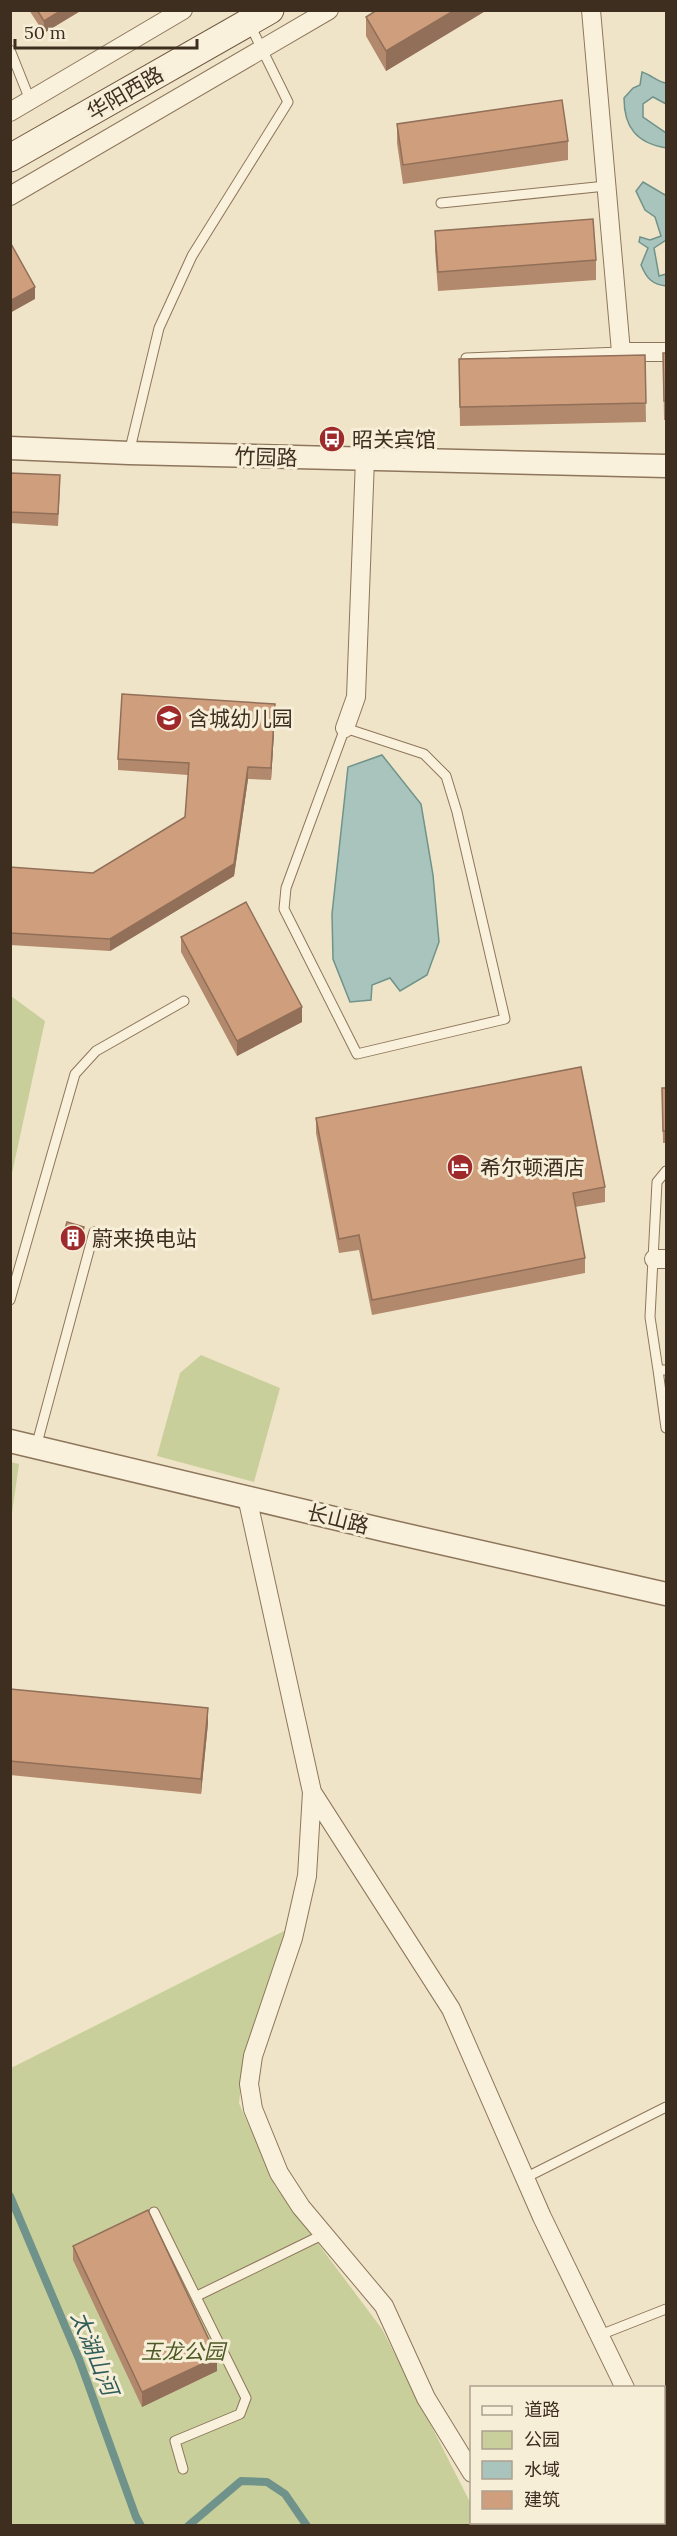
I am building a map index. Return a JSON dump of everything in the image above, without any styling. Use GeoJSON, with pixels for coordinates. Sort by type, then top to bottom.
{"type":"FeatureCollection","features":[{"type":"Feature","properties":{"kind":"main road","name":"华阳西路"},"geometry":{"type":"LineString","coordinates":[[10,158],[259,16]]}},
{"type":"Feature","properties":{"kind":"street"},"geometry":{"type":"LineString","coordinates":[[10,112],[183,10]]}},
{"type":"Feature","properties":{"kind":"street"},"geometry":{"type":"LineString","coordinates":[[10,196],[329,10]]}},
{"type":"Feature","properties":{"kind":"street"},"geometry":{"type":"LineString","coordinates":[[591,10],[621,352],[666,352]]}},
{"type":"Feature","properties":{"kind":"street","name":"竹园路"},"geometry":{"type":"LineString","coordinates":[[10,448],[666,466]]}},
{"type":"Feature","properties":{"kind":"street"},"geometry":{"type":"LineString","coordinates":[[345,728],[356,697],[365,459]]}},
{"type":"Feature","properties":{"kind":"street","name":"长山路"},"geometry":{"type":"LineString","coordinates":[[10,1441],[666,1594]]}},
{"type":"Feature","properties":{"kind":"street"},"geometry":{"type":"LineString","coordinates":[[247,1497],[312,1792],[307,1876],[293,1938],[253,2056],[249,2084],[253,2109],[279,2173],[301,2207],[384,2306],[426,2398],[470,2471]]}},
{"type":"Feature","properties":{"kind":"street"},"geometry":{"type":"LineString","coordinates":[[312,1792],[451,2009],[525,2178],[624,2386]]}},
{"type":"Feature","properties":{"kind":"lane"},"geometry":{"type":"LineString","coordinates":[[129,453],[159,328],[187,266],[288,102],[262,50],[259,16]]}},
{"type":"Feature","properties":{"kind":"lane"},"geometry":{"type":"LineString","coordinates":[[10,50],[30,100]]}},
{"type":"Feature","properties":{"kind":"lane"},"geometry":{"type":"LineString","coordinates":[[441,203],[606,186]]}},
{"type":"Feature","properties":{"kind":"lane"},"geometry":{"type":"LineString","coordinates":[[466,358],[621,352]]}},
{"type":"Feature","properties":{"kind":"lane"},"geometry":{"type":"LineString","coordinates":[[345,728],[424,754],[446,776],[457,812],[505,1019],[357,1054],[284,909],[286,888],[345,728]]}},
{"type":"Feature","properties":{"kind":"lane"},"geometry":{"type":"LineString","coordinates":[[10,1300],[75,1074],[96,1051],[184,1001]]}},
{"type":"Feature","properties":{"kind":"lane"},"geometry":{"type":"LineString","coordinates":[[666,1171],[657,1182],[660,1259],[650,1317],[662,1370],[666,1428]]}},
{"type":"Feature","properties":{"kind":"lane"},"geometry":{"type":"LineString","coordinates":[[36,1447],[94,1232]]}},
{"type":"Feature","properties":{"kind":"lane"},"geometry":{"type":"LineString","coordinates":[[525,2178],[666,2108]]}},
{"type":"Feature","properties":{"kind":"lane"},"geometry":{"type":"LineString","coordinates":[[154,2212],[246,2398],[240,2414],[175,2441],[183,2469]]}},
{"type":"Feature","properties":{"kind":"lane"},"geometry":{"type":"LineString","coordinates":[[197,2296],[324,2234]]}},
{"type":"Feature","properties":{"kind":"lane"},"geometry":{"type":"LineString","coordinates":[[600,2335],[666,2309]]}},
{"type":"Feature","properties":{"kind":"green space"},"geometry":{"type":"Polygon","coordinates":[[[11,996],[45,1021],[11,1178],[11,996]]]}},
{"type":"Feature","properties":{"kind":"green space"},"geometry":{"type":"Polygon","coordinates":[[[201,1355],[280,1388],[254,1482],[157,1456],[180,1373],[201,1355]]]}},
{"type":"Feature","properties":{"kind":"green space"},"geometry":{"type":"Polygon","coordinates":[[[10,1462],[19,1464],[11,1520],[10,1462]]]}},
{"type":"Feature","properties":{"kind":"green space","name":"玉龙公园"},"geometry":{"type":"Polygon","coordinates":[[[288,1929],[245,2056],[239,2103],[275,2186],[382,2329],[470,2502],[470,2524],[482,2525],[11,2525],[11,2068],[288,1929]]]}},
{"type":"Feature","properties":{"kind":"water"},"geometry":{"type":"Polygon","coordinates":[[[642,72],[666,83],[666,104],[653,97],[643,104],[643,117],[666,133],[666,148],[640,138],[626,118],[624,98],[633,88],[640,85],[642,72]]]}},
{"type":"Feature","properties":{"kind":"water"},"geometry":{"type":"Polygon","coordinates":[[[643,182],[665,195],[666,193],[666,240],[654,248],[659,276],[666,274],[666,286],[650,280],[641,265],[648,248],[639,242],[640,237],[650,240],[661,236],[655,217],[645,210],[636,191],[643,182]]]}},
{"type":"Feature","properties":{"kind":"water"},"geometry":{"type":"Polygon","coordinates":[[[382,755],[421,804],[433,875],[439,942],[427,975],[400,991],[390,978],[372,985],[371,1000],[350,1002],[333,959],[332,914],[348,767],[382,755]]]}},
{"type":"Feature","properties":{"kind":"building"},"geometry":{"type":"Polygon","coordinates":[[[37,10],[62,10],[44,21],[37,10]]]}},
{"type":"Feature","properties":{"kind":"building"},"geometry":{"type":"Polygon","coordinates":[[[377,10],[455,10],[386,51],[366,17],[377,10]]]}},
{"type":"Feature","properties":{"kind":"building"},"geometry":{"type":"Polygon","coordinates":[[[562,100],[568,141],[403,165],[397,124],[562,100]]]}},
{"type":"Feature","properties":{"kind":"building"},"geometry":{"type":"Polygon","coordinates":[[[593,219],[596,260],[438,272],[435,231],[593,219]]]}},
{"type":"Feature","properties":{"kind":"building"},"geometry":{"type":"Polygon","coordinates":[[[10,242],[35,287],[10,301],[10,242]]]}},
{"type":"Feature","properties":{"kind":"building"},"geometry":{"type":"Polygon","coordinates":[[[663,353],[666,353],[666,401],[664,401],[663,353]]]}},
{"type":"Feature","properties":{"kind":"building"},"geometry":{"type":"Polygon","coordinates":[[[645,355],[646,403],[460,407],[459,359],[645,355]]]}},
{"type":"Feature","properties":{"kind":"building"},"geometry":{"type":"Polygon","coordinates":[[[10,473],[60,475],[58,514],[10,512],[10,473]]]}},
{"type":"Feature","properties":{"kind":"building"},"geometry":{"type":"Polygon","coordinates":[[[122,694],[275,704],[271,768],[248,767],[234,864],[110,939],[10,933],[10,867],[93,873],[185,817],[189,763],[118,759],[122,694]]]}},
{"type":"Feature","properties":{"kind":"building"},"geometry":{"type":"Polygon","coordinates":[[[246,902],[302,1007],[237,1041],[181,937],[246,902]]]}},
{"type":"Feature","properties":{"kind":"building","name":"希尔顿酒店"},"geometry":{"type":"Polygon","coordinates":[[[581,1067],[605,1187],[573,1193],[585,1258],[372,1300],[359,1235],[339,1239],[316,1118],[581,1067]]]}},
{"type":"Feature","properties":{"kind":"building"},"geometry":{"type":"Polygon","coordinates":[[[662,1088],[666,1088],[666,1131],[663,1131],[662,1088]]]}},
{"type":"Feature","properties":{"kind":"building","name":"蔚来换电站"},"geometry":{"type":"Polygon","coordinates":[[[67,1222],[84,1227],[79,1245],[62,1240],[67,1222]]]}},
{"type":"Feature","properties":{"kind":"building"},"geometry":{"type":"Polygon","coordinates":[[[10,1689],[208,1708],[201,1779],[10,1761],[10,1689]]]}},
{"type":"Feature","properties":{"kind":"building"},"geometry":{"type":"Polygon","coordinates":[[[148,2210],[217,2357],[142,2392],[73,2246],[148,2210]]]}},
{"type":"Feature","properties":{"kind":"waterway","name":"太湖山河"},"geometry":{"type":"LineString","coordinates":[[10,2196],[79,2359],[141,2526]]}},
{"type":"Feature","properties":{"kind":"waterway","name":"太湖山河"},"geometry":{"type":"LineString","coordinates":[[188,2526],[241,2481],[267,2482],[285,2494],[307,2526]]}},
{"type":"Feature","properties":{"kind":"place","name":"昭关宾馆"},"geometry":{"type":"Point","coordinates":[332,439]}},
{"type":"Feature","properties":{"kind":"place","name":"含城幼儿园"},"geometry":{"type":"Point","coordinates":[169,718]}},
{"type":"Feature","properties":{"kind":"place","name":"希尔顿酒店"},"geometry":{"type":"Point","coordinates":[460,1167]}},
{"type":"Feature","properties":{"kind":"place","name":"蔚来换电站"},"geometry":{"type":"Point","coordinates":[73,1238]}}]}
